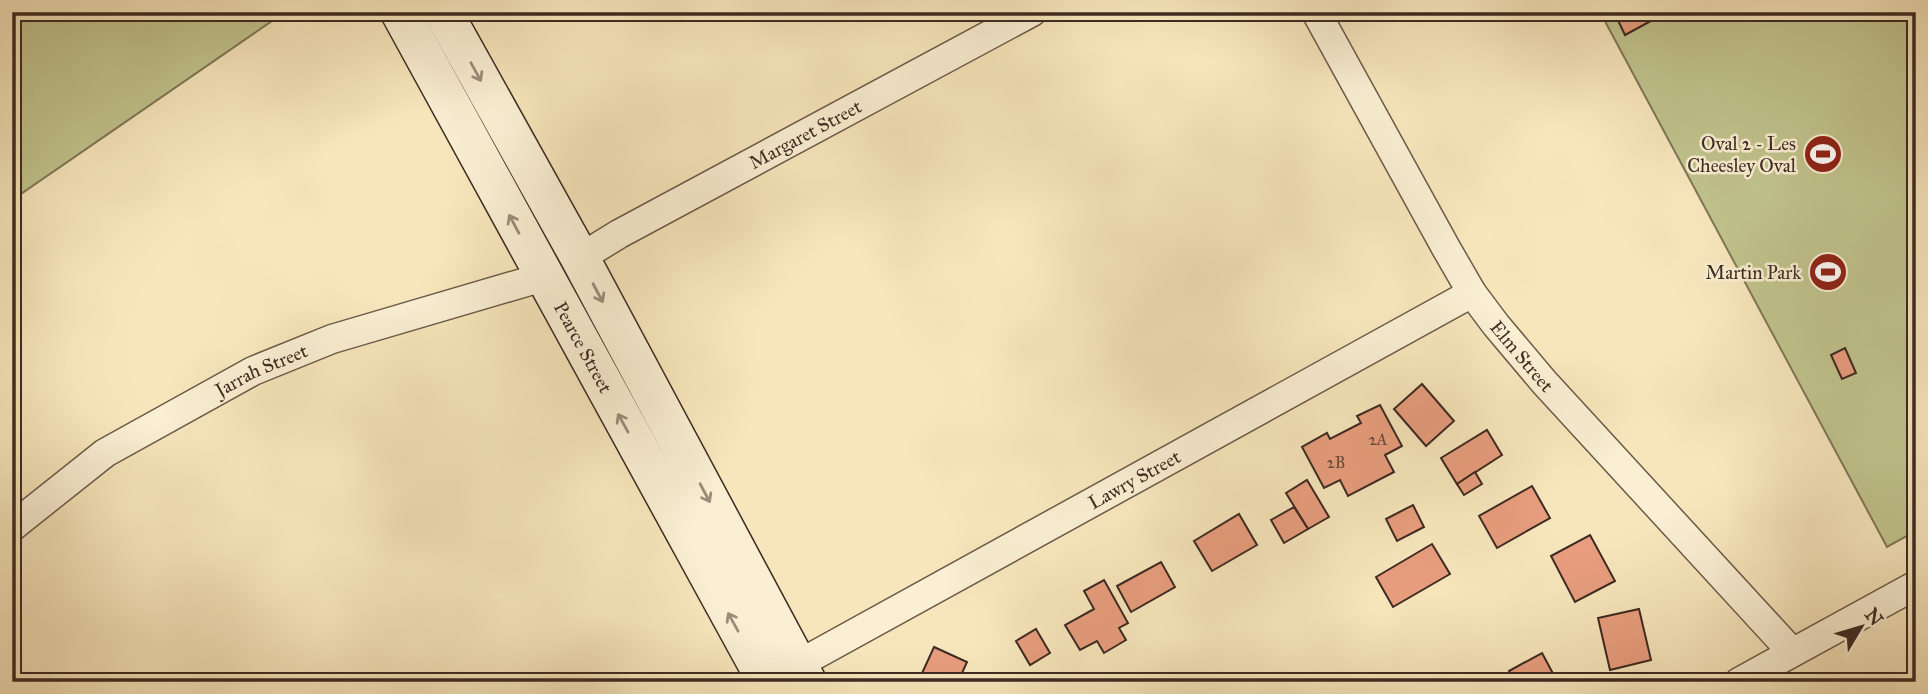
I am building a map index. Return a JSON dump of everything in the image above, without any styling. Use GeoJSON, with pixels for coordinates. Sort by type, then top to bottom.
{"type":"FeatureCollection","features":[{"type":"Feature","properties":{"kind":"main road","name":"Pearce Street"},"geometry":{"type":"LineString","coordinates":[[400,12],[543,277],[790,676]]}},
{"type":"Feature","properties":{"kind":"main road","name":"Pearce Street"},"geometry":{"type":"LineString","coordinates":[[443,12],[580,258],[790,676]]}},
{"type":"Feature","properties":{"kind":"main road"},"geometry":{"type":"LineString","coordinates":[[543,277],[580,258]]}},
{"type":"Feature","properties":{"kind":"street","name":"Margaret Street"},"geometry":{"type":"LineString","coordinates":[[580,258],[619,234],[1032,12]]}},
{"type":"Feature","properties":{"kind":"street","name":"Elm Street"},"geometry":{"type":"LineString","coordinates":[[1316,12],[1472,293],[1544,382],[1793,652]]}},
{"type":"Feature","properties":{"kind":"street","name":"Jarrah Street"},"geometry":{"type":"LineString","coordinates":[[12,527],[105,453],[253,370],[332,339],[543,277]]}},
{"type":"Feature","properties":{"kind":"street","name":"Lawry Street"},"geometry":{"type":"LineString","coordinates":[[790,676],[1472,293]]}},
{"type":"Feature","properties":{"kind":"street"},"geometry":{"type":"LineString","coordinates":[[1739,682],[1916,585]]}},
{"type":"Feature","properties":{"kind":"green space"},"geometry":{"type":"Polygon","coordinates":[[[12,12],[285,12],[12,200],[12,12]]]}},
{"type":"Feature","properties":{"kind":"green space","name":"Martin Park"},"geometry":{"type":"Polygon","coordinates":[[[1600,12],[1916,12],[1916,531],[1887,547],[1600,12]]]}},
{"type":"Feature","properties":{"kind":"building"},"geometry":{"type":"Polygon","coordinates":[[[1614,12],[1658,12],[1660,16],[1625,35],[1614,12]]]}},
{"type":"Feature","properties":{"kind":"building"},"geometry":{"type":"Polygon","coordinates":[[[1845,348],[1856,373],[1842,379],[1831,355],[1845,348]]]}},
{"type":"Feature","properties":{"kind":"building"},"geometry":{"type":"Polygon","coordinates":[[[1422,384],[1454,421],[1426,446],[1394,409],[1422,384]]]}},
{"type":"Feature","properties":{"kind":"building"},"geometry":{"type":"Polygon","coordinates":[[[1380,405],[1402,446],[1385,455],[1394,472],[1348,496],[1340,480],[1324,488],[1302,447],[1327,433],[1330,439],[1361,423],[1357,416],[1380,405]]]}},
{"type":"Feature","properties":{"kind":"building"},"geometry":{"type":"Polygon","coordinates":[[[1487,430],[1502,455],[1457,484],[1441,458],[1487,430]]]}},
{"type":"Feature","properties":{"kind":"building"},"geometry":{"type":"Polygon","coordinates":[[[1475,472],[1482,484],[1464,495],[1457,484],[1475,472]]]}},
{"type":"Feature","properties":{"kind":"building"},"geometry":{"type":"Polygon","coordinates":[[[1307,480],[1329,517],[1308,529],[1286,493],[1307,480]]]}},
{"type":"Feature","properties":{"kind":"building"},"geometry":{"type":"Polygon","coordinates":[[[1532,486],[1550,518],[1497,548],[1479,516],[1532,486]]]}},
{"type":"Feature","properties":{"kind":"building"},"geometry":{"type":"Polygon","coordinates":[[[1413,505],[1424,527],[1397,541],[1386,519],[1413,505]]]}},
{"type":"Feature","properties":{"kind":"building"},"geometry":{"type":"Polygon","coordinates":[[[1294,507],[1308,529],[1284,543],[1271,520],[1294,507]]]}},
{"type":"Feature","properties":{"kind":"building"},"geometry":{"type":"Polygon","coordinates":[[[1239,514],[1257,545],[1212,571],[1194,541],[1239,514]]]}},
{"type":"Feature","properties":{"kind":"building"},"geometry":{"type":"Polygon","coordinates":[[[1590,535],[1615,581],[1575,602],[1551,556],[1590,535]]]}},
{"type":"Feature","properties":{"kind":"building"},"geometry":{"type":"Polygon","coordinates":[[[1432,544],[1450,574],[1393,607],[1376,577],[1432,544]]]}},
{"type":"Feature","properties":{"kind":"building"},"geometry":{"type":"Polygon","coordinates":[[[1161,562],[1175,587],[1131,612],[1117,586],[1161,562]]]}},
{"type":"Feature","properties":{"kind":"building"},"geometry":{"type":"Polygon","coordinates":[[[1104,580],[1128,623],[1119,628],[1126,640],[1104,653],[1097,641],[1080,650],[1065,625],[1094,609],[1084,591],[1104,580]]]}},
{"type":"Feature","properties":{"kind":"building"},"geometry":{"type":"Polygon","coordinates":[[[1639,609],[1651,660],[1610,670],[1598,618],[1639,609]]]}},
{"type":"Feature","properties":{"kind":"building"},"geometry":{"type":"Polygon","coordinates":[[[1036,629],[1050,653],[1030,665],[1016,641],[1036,629]]]}},
{"type":"Feature","properties":{"kind":"building"},"geometry":{"type":"Polygon","coordinates":[[[934,647],[967,662],[958,682],[918,682],[934,647]]]}},
{"type":"Feature","properties":{"kind":"building"},"geometry":{"type":"Polygon","coordinates":[[[1542,653],[1557,681],[1515,682],[1509,671],[1542,653]]]}},
{"type":"Feature","properties":{"kind":"building"},"geometry":{"type":"Polygon","coordinates":[[[1500,673],[1504,682],[1482,682],[1500,673]]]}},
{"type":"Feature","properties":{"kind":"place","name":"Oval 2 - Les Cheesley Oval"},"geometry":{"type":"Point","coordinates":[1823,154]}},
{"type":"Feature","properties":{"kind":"place","name":"Martin Park"},"geometry":{"type":"Point","coordinates":[1828,272]}}]}
